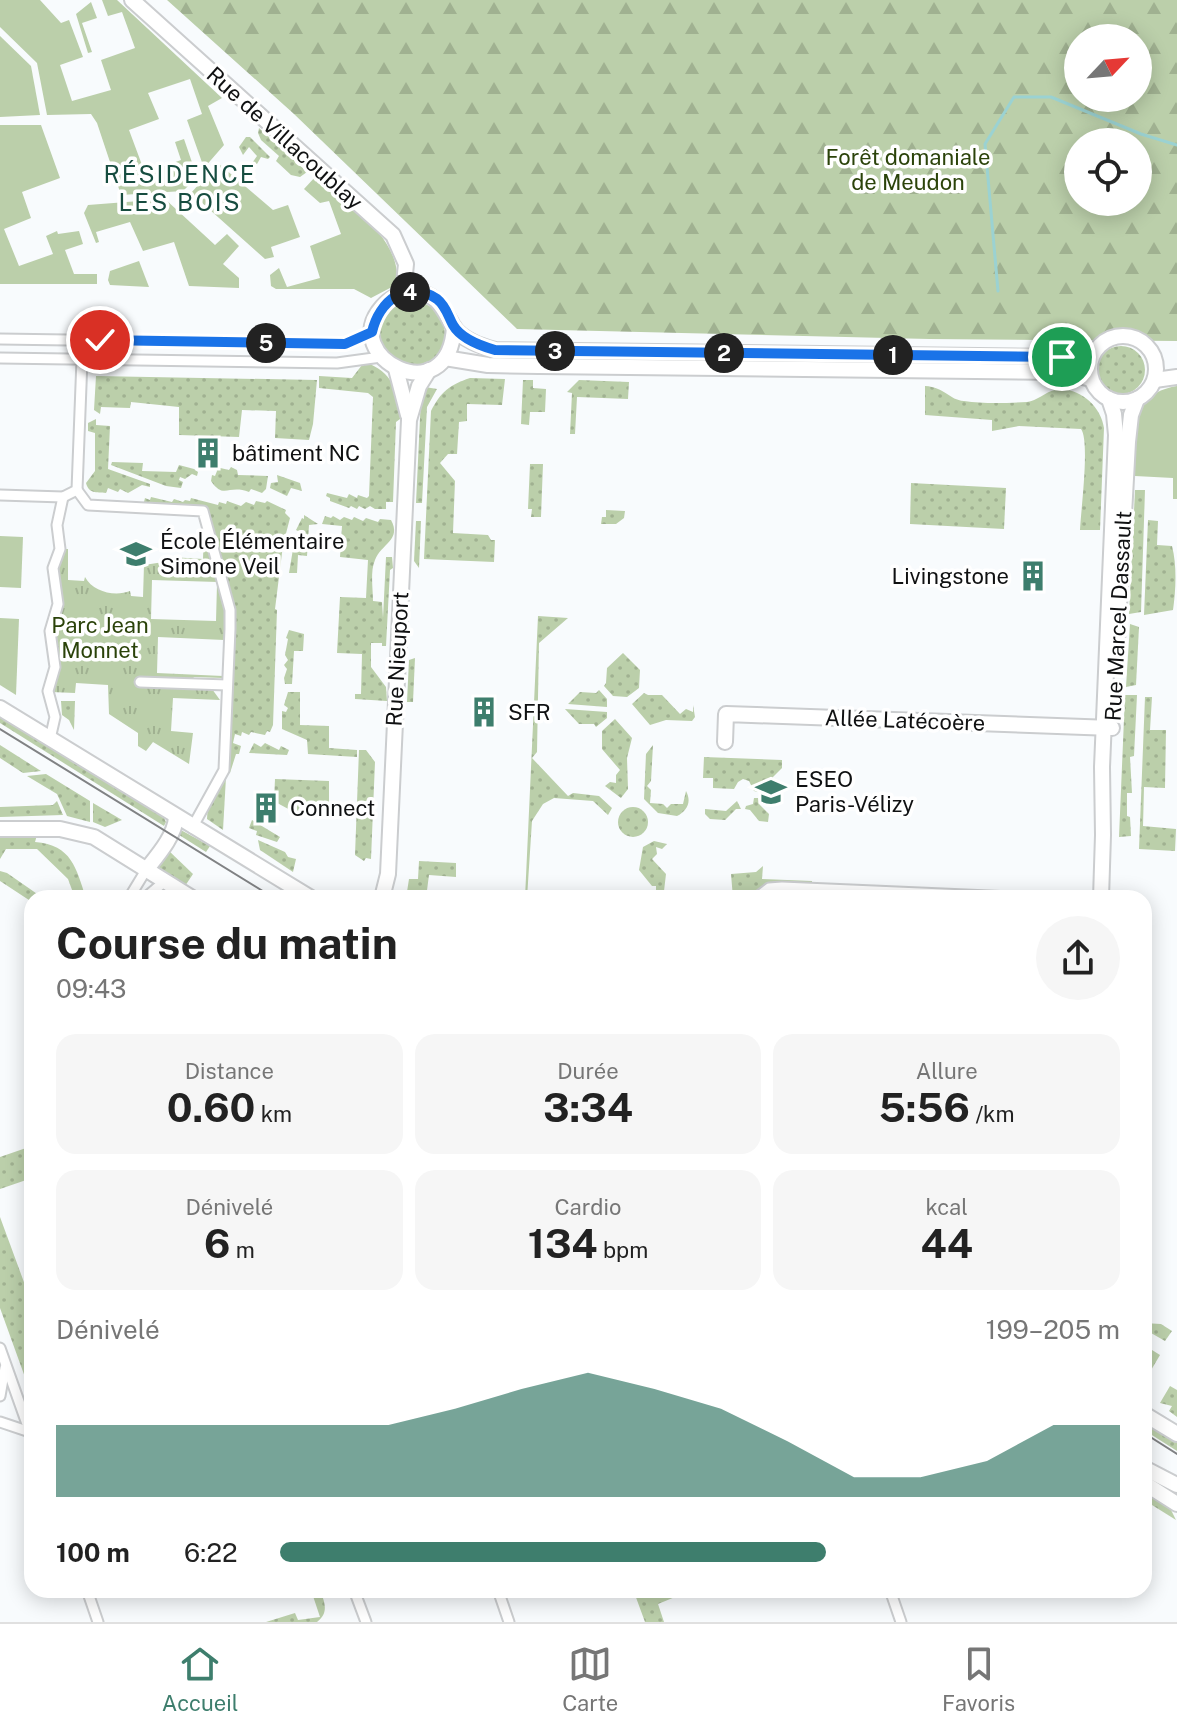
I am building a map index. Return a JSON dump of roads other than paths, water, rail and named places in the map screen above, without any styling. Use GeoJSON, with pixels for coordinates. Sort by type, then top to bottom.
{"type":"FeatureCollection","features":[{"type":"Feature","properties":{"kind":"street","name":"Rue de Villacoublay"},"geometry":{"type":"LineString","coordinates":[[132,0],[393,235],[406,264],[403,293]]}},
{"type":"Feature","properties":{"kind":"street"},"geometry":{"type":"LineString","coordinates":[[454,327],[453,340],[445,358],[429,370],[418,373],[396,369],[381,357],[372,332],[375,317],[382,306],[391,298],[414,292],[437,299],[454,327],[471,341],[495,350],[1050,357],[1093,352],[1112,337],[1132,337],[1146,345],[1156,363],[1155,380],[1137,399],[1125,402],[1109,399],[1091,379],[1093,352]]}},
{"type":"Feature","properties":{"kind":"street"},"geometry":{"type":"LineString","coordinates":[[0,339],[345,344],[372,332]]}},
{"type":"Feature","properties":{"kind":"street"},"geometry":{"type":"LineString","coordinates":[[0,358],[337,363],[381,357]]}},
{"type":"Feature","properties":{"kind":"street"},"geometry":{"type":"LineString","coordinates":[[445,358],[488,365],[1062,372],[1091,379]]}},
{"type":"Feature","properties":{"kind":"street"},"geometry":{"type":"LineString","coordinates":[[82,359],[77,490],[88,505],[203,511],[230,610],[224,770],[192,828]]}},
{"type":"Feature","properties":{"kind":"street"},"geometry":{"type":"LineString","coordinates":[[1156,363],[1177,368]]}},
{"type":"Feature","properties":{"kind":"street","name":"Rue Nieuport"},"geometry":{"type":"LineString","coordinates":[[396,369],[409,420]]}},
{"type":"Feature","properties":{"kind":"street","name":"Rue Nieuport"},"geometry":{"type":"LineString","coordinates":[[384,890],[388,874],[409,420],[419,386],[429,370]]}},
{"type":"Feature","properties":{"kind":"street"},"geometry":{"type":"LineString","coordinates":[[1155,380],[1177,377]]}},
{"type":"Feature","properties":{"kind":"street","name":"Rue Marcel Dassault"},"geometry":{"type":"LineString","coordinates":[[1101,890],[1103,835],[1107,819],[1116,435],[1109,399]]}},
{"type":"Feature","properties":{"kind":"street","name":"Rue Marcel Dassault"},"geometry":{"type":"LineString","coordinates":[[1108,728],[1128,442],[1131,415],[1137,399]]}},
{"type":"Feature","properties":{"kind":"street"},"geometry":{"type":"LineString","coordinates":[[0,495],[63,497],[77,490]]}},
{"type":"Feature","properties":{"kind":"street"},"geometry":{"type":"LineString","coordinates":[[50,739],[55,717],[48,691],[55,667],[50,631],[58,604],[53,568],[60,549],[57,525],[63,497]]}},
{"type":"Feature","properties":{"kind":"street"},"geometry":{"type":"LineString","coordinates":[[140,682],[227,685]]}},
{"type":"Feature","properties":{"kind":"street"},"geometry":{"type":"LineString","coordinates":[[0,708],[297,890]]}},
{"type":"Feature","properties":{"kind":"street","name":"Allée Latécoère"},"geometry":{"type":"LineString","coordinates":[[725,742],[726,714],[1108,728]]}},
{"type":"Feature","properties":{"kind":"street"},"geometry":{"type":"LineString","coordinates":[[134,890],[170,834],[176,817]]}},
{"type":"Feature","properties":{"kind":"street"},"geometry":{"type":"LineString","coordinates":[[0,829],[60,829],[94,837],[178,890]]}},
{"type":"Feature","properties":{"kind":"street"},"geometry":{"type":"LineString","coordinates":[[154,890],[164,882]]}},
{"type":"Feature","properties":{"kind":"street"},"geometry":{"type":"LineString","coordinates":[[766,890],[782,887],[851,890]]}},
{"type":"Feature","properties":{"kind":"street"},"geometry":{"type":"LineString","coordinates":[[0,1348],[24,1415]]}},
{"type":"Feature","properties":{"kind":"street"},"geometry":{"type":"LineString","coordinates":[[1,1393],[6,1365]]}},
{"type":"Feature","properties":{"kind":"street"},"geometry":{"type":"LineString","coordinates":[[1152,1419],[1177,1434]]}},
{"type":"Feature","properties":{"kind":"street"},"geometry":{"type":"LineString","coordinates":[[0,1422],[24,1432]]}},
{"type":"Feature","properties":{"kind":"street"},"geometry":{"type":"LineString","coordinates":[[1152,1472],[1177,1485]]}},
{"type":"Feature","properties":{"kind":"street"},"geometry":{"type":"LineString","coordinates":[[1152,1488],[1177,1504]]}},
{"type":"Feature","properties":{"kind":"street"},"geometry":{"type":"LineString","coordinates":[[90,1598],[98,1622]]}},
{"type":"Feature","properties":{"kind":"street"},"geometry":{"type":"LineString","coordinates":[[357,1598],[366,1622]]}},
{"type":"Feature","properties":{"kind":"street"},"geometry":{"type":"LineString","coordinates":[[501,1598],[509,1622]]}},
{"type":"Feature","properties":{"kind":"street"},"geometry":{"type":"LineString","coordinates":[[893,1598],[901,1622]]}},
{"type":"Feature","properties":{"kind":"waterway"},"geometry":{"type":"LineString","coordinates":[[998,291],[985,144],[1014,97],[1051,97],[1141,134],[1177,145]]}},
{"type":"Feature","properties":{"kind":"tram line"},"geometry":{"type":"LineString","coordinates":[[0,729],[261,890]]}},
{"type":"Feature","properties":{"kind":"tram line"},"geometry":{"type":"LineString","coordinates":[[1152,1438],[1177,1454]]}},
{"type":"Feature","properties":{"kind":"place","name":"bâtiment NC"},"geometry":{"type":"Point","coordinates":[208,453]}},
{"type":"Feature","properties":{"kind":"place","name":"École Élémentaire Simone Veil"},"geometry":{"type":"Point","coordinates":[136,554]}},
{"type":"Feature","properties":{"kind":"place","name":"Livingstone"},"geometry":{"type":"Point","coordinates":[1033,576]}},
{"type":"Feature","properties":{"kind":"place","name":"SFR"},"geometry":{"type":"Point","coordinates":[484,712]}},
{"type":"Feature","properties":{"kind":"place","name":"ESEO Paris-Vélizy"},"geometry":{"type":"Point","coordinates":[771,792]}},
{"type":"Feature","properties":{"kind":"place","name":"Connect"},"geometry":{"type":"Point","coordinates":[266,808]}},
{"type":"Feature","properties":{"kind":"district","name":"RÉSIDENCE LES BOIS"},"geometry":{"type":"Point","coordinates":[180,189]}},
{"type":"Feature","properties":{"kind":"park label","name":"Forêt domaniale de Meudon"},"geometry":{"type":"Point","coordinates":[908,170]}},
{"type":"Feature","properties":{"kind":"park label","name":"Parc Jean Monnet"},"geometry":{"type":"Point","coordinates":[100,638]}}]}
